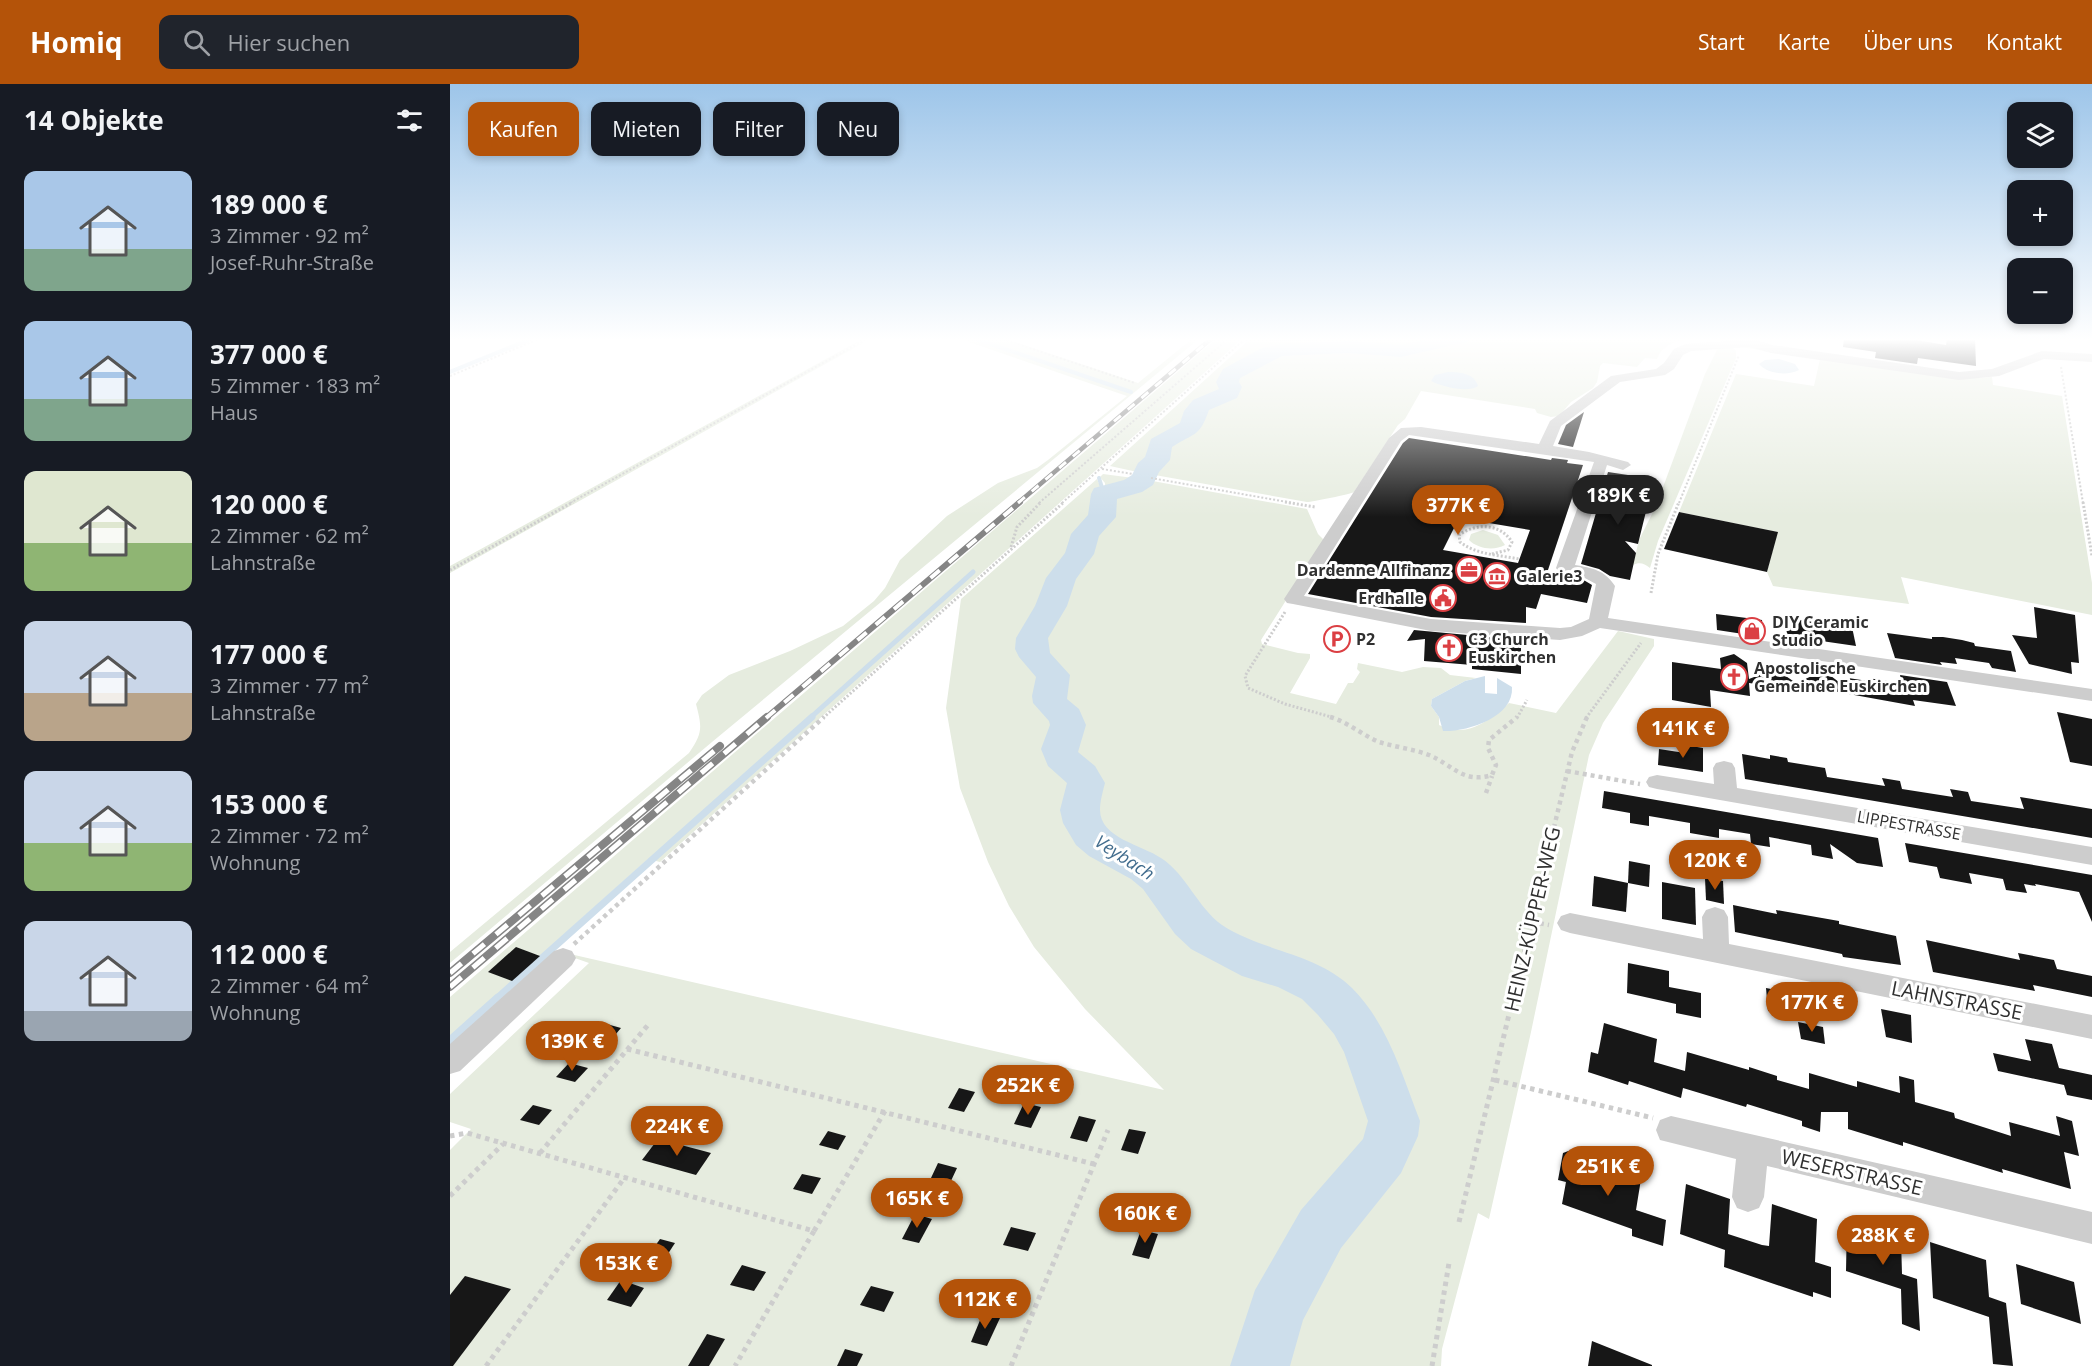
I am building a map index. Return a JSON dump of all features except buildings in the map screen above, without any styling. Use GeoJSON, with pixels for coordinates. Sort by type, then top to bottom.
{"type":"FeatureCollection","features":[{"type":"Feature","properties":{"kind":"street"},"geometry":{"type":"LineString","coordinates":[[1535,452],[1555,424],[1590,398]]}},
{"type":"Feature","properties":{"kind":"street"},"geometry":{"type":"LineString","coordinates":[[1623,465],[1602,459],[1487,446],[1412,430],[1401,434],[1293,599],[1431,625],[1560,634],[1575,632],[1598,622],[1646,632],[2092,695]]}},
{"type":"Feature","properties":{"kind":"street"},"geometry":{"type":"LineString","coordinates":[[1598,622],[1606,586],[1604,582],[1597,576],[1565,568],[1602,459]]}},
{"type":"Feature","properties":{"kind":"street"},"geometry":{"type":"LineString","coordinates":[[1724,768],[1726,794]]}},
{"type":"Feature","properties":{"kind":"street","name":"LIPPESTRASSE"},"geometry":{"type":"LineString","coordinates":[[1654,784],[1726,794],[2092,856]]}},
{"type":"Feature","properties":{"kind":"street"},"geometry":{"type":"LineString","coordinates":[[1715,917],[1716,952]]}},
{"type":"Feature","properties":{"kind":"street","name":"LAHNSTRASSE"},"geometry":{"type":"LineString","coordinates":[[1570,922],[2092,1027]]}},
{"type":"Feature","properties":{"kind":"street"},"geometry":{"type":"LineString","coordinates":[[450,1062],[563,958]]}},
{"type":"Feature","properties":{"kind":"street","name":"WESERSTRASSE"},"geometry":{"type":"LineString","coordinates":[[1671,1130],[2092,1228]]}},
{"type":"Feature","properties":{"kind":"street"},"geometry":{"type":"LineString","coordinates":[[1748,1197],[1753,1149]]}},
{"type":"Feature","properties":{"kind":"path"},"geometry":{"type":"LineString","coordinates":[[450,570],[760,398]]}},
{"type":"Feature","properties":{"kind":"path"},"geometry":{"type":"LineString","coordinates":[[1011,547],[1017,526],[1030,512],[1161,398]]}},
{"type":"Feature","properties":{"kind":"path"},"geometry":{"type":"LineString","coordinates":[[563,958],[564,954],[1011,547],[1180,398]]}},
{"type":"Feature","properties":{"kind":"path"},"geometry":{"type":"LineString","coordinates":[[1651,593],[1658,554],[1722,398]]}},
{"type":"Feature","properties":{"kind":"path"},"geometry":{"type":"LineString","coordinates":[[2067,398],[2092,556]]}},
{"type":"Feature","properties":{"kind":"path"},"geometry":{"type":"LineString","coordinates":[[1102,469],[1133,474]]}},
{"type":"Feature","properties":{"kind":"path"},"geometry":{"type":"LineString","coordinates":[[1151,478],[1315,507]]}},
{"type":"Feature","properties":{"kind":"path"},"geometry":{"type":"LineString","coordinates":[[1492,554],[1508,550],[1512,542],[1510,537],[1498,530],[1476,526],[1459,535],[1462,545],[1492,554],[1519,559]]}},
{"type":"Feature","properties":{"kind":"path"},"geometry":{"type":"LineString","coordinates":[[1293,599],[1264,648],[1248,668],[1245,676],[1248,688],[1291,706],[1345,721],[1377,741],[1429,755],[1465,776],[1479,778],[1492,776]]}},
{"type":"Feature","properties":{"kind":"path","name":"HEINZ-KÜPPER-WEG"},"geometry":{"type":"LineString","coordinates":[[1459,1222],[1495,1080],[1567,771],[1585,719],[1646,632]]}},
{"type":"Feature","properties":{"kind":"path"},"geometry":{"type":"LineString","coordinates":[[1486,793],[1496,765],[1488,748],[1489,740],[1515,721],[1527,700]]}},
{"type":"Feature","properties":{"kind":"path"},"geometry":{"type":"LineString","coordinates":[[1567,771],[1654,784]]}},
{"type":"Feature","properties":{"kind":"path"},"geometry":{"type":"LineString","coordinates":[[540,1153],[648,1025]]}},
{"type":"Feature","properties":{"kind":"path"},"geometry":{"type":"LineString","coordinates":[[627,1049],[1094,1164]]}},
{"type":"Feature","properties":{"kind":"path"},"geometry":{"type":"LineString","coordinates":[[1495,1080],[1652,1117],[1671,1130]]}},
{"type":"Feature","properties":{"kind":"path"},"geometry":{"type":"LineString","coordinates":[[735,1366],[885,1111]]}},
{"type":"Feature","properties":{"kind":"path"},"geometry":{"type":"LineString","coordinates":[[1011,1366],[1108,1130]]}},
{"type":"Feature","properties":{"kind":"path"},"geometry":{"type":"LineString","coordinates":[[450,1136],[467,1133],[814,1231]]}},
{"type":"Feature","properties":{"kind":"path"},"geometry":{"type":"LineString","coordinates":[[450,1196],[503,1144]]}},
{"type":"Feature","properties":{"kind":"path"},"geometry":{"type":"LineString","coordinates":[[486,1366],[625,1177]]}},
{"type":"Feature","properties":{"kind":"path"},"geometry":{"type":"LineString","coordinates":[[1432,1366],[1449,1263]]}},
{"type":"Feature","properties":{"kind":"shaded area"},"geometry":{"type":"Polygon","coordinates":[[[755,398],[765,398],[450,573],[450,566],[755,398]]]}},
{"type":"Feature","properties":{"kind":"shaded area"},"geometry":{"type":"Polygon","coordinates":[[[1125,398],[1128,398],[712,742],[450,963],[450,952],[689,753],[699,735],[700,724],[696,704],[702,695],[729,675],[790,651],[843,626],[874,601],[885,588],[900,560],[947,516],[998,483],[1037,468],[1125,398]]]}},
{"type":"Feature","properties":{"kind":"shaded area"},"geometry":{"type":"Polygon","coordinates":[[[1147,398],[1176,398],[660,862],[648,859],[450,1037],[450,997],[1147,398]]]}},
{"type":"Feature","properties":{"kind":"shaded area"},"geometry":{"type":"Polygon","coordinates":[[[1185,398],[1211,398],[1194,406],[1189,424],[1157,441],[1152,459],[1142,473],[1110,466],[1185,398]]]}},
{"type":"Feature","properties":{"kind":"shaded area"},"geometry":{"type":"Polygon","coordinates":[[[1225,398],[1417,398],[1354,492],[1307,502],[1149,474],[1160,460],[1162,445],[1196,426],[1203,406],[1225,398]]]}},
{"type":"Feature","properties":{"kind":"shaded area"},"geometry":{"type":"Polygon","coordinates":[[[1464,398],[1578,398],[1559,416],[1551,417],[1537,413],[1535,409],[1464,398]]]}},
{"type":"Feature","properties":{"kind":"shaded area"},"geometry":{"type":"Polygon","coordinates":[[[1696,398],[1719,398],[1658,541],[1650,568],[1637,563],[1633,565],[1639,540],[1656,506],[1696,398]]]}},
{"type":"Feature","properties":{"kind":"shaded area"},"geometry":{"type":"Polygon","coordinates":[[[1726,398],[2062,398],[2092,583],[2092,615],[1901,577],[1909,604],[1773,586],[1767,572],[1777,532],[1679,512],[1726,398]]]}},
{"type":"Feature","properties":{"kind":"shaded area"},"geometry":{"type":"Polygon","coordinates":[[[1103,474],[1141,479],[1128,486],[1105,490],[1105,483],[1100,477],[1103,474]]]}},
{"type":"Feature","properties":{"kind":"shaded area"},"geometry":{"type":"Polygon","coordinates":[[[1097,479],[1102,490],[1098,501],[1100,513],[1082,533],[1073,558],[1056,581],[1044,611],[1027,638],[1028,653],[1050,679],[1047,703],[1062,722],[1063,729],[1054,750],[1058,760],[1072,774],[1077,783],[1071,819],[1078,835],[1092,849],[1143,876],[1155,888],[1173,920],[1200,945],[1235,964],[1296,982],[1316,995],[1347,1035],[1381,1114],[1393,1087],[1371,1034],[1346,1001],[1320,977],[1249,948],[1209,927],[1193,912],[1161,870],[1146,859],[1112,843],[1095,827],[1092,819],[1094,784],[1092,777],[1065,752],[1065,747],[1075,731],[1074,720],[1056,701],[1057,673],[1039,656],[1036,648],[1040,631],[1053,609],[1062,583],[1082,555],[1087,537],[1107,515],[1106,497],[1147,480],[1307,509],[1318,534],[1324,540],[1261,640],[1262,644],[1310,654],[1310,658],[1290,693],[1336,704],[1348,683],[1353,683],[1360,672],[1357,669],[1358,663],[1402,672],[1423,667],[1441,668],[1450,675],[1476,678],[1465,681],[1432,699],[1431,706],[1439,717],[1439,725],[1449,729],[1468,729],[1485,722],[1509,703],[1556,713],[1618,631],[1654,639],[1654,646],[1603,723],[1589,755],[1489,1219],[1478,1213],[1442,1349],[1441,1366],[450,1366],[450,1150],[471,1129],[450,1122],[450,1094],[589,963],[569,956],[570,954],[1164,1090],[1085,1009],[1034,947],[1009,906],[988,862],[960,788],[946,708],[961,599],[1097,479]]]}},
{"type":"Feature","properties":{"kind":"shaded area"},"geometry":{"type":"Polygon","coordinates":[[[1483,530],[1498,535],[1505,545],[1486,548],[1469,540],[1471,534],[1483,530]]]}},
{"type":"Feature","properties":{"kind":"water"},"geometry":{"type":"Polygon","coordinates":[[[1485,676],[1485,693],[1497,694],[1497,678],[1512,687],[1511,698],[1505,707],[1497,715],[1475,726],[1443,731],[1439,717],[1431,706],[1432,699],[1465,681],[1485,676]]]}},
{"type":"Feature","properties":{"kind":"waterway","name":"Veybach"},"geometry":{"type":"LineString","coordinates":[[1218,398],[1201,405],[1189,428],[1160,444],[1157,460],[1147,469],[1144,479],[1133,486],[1104,494],[1102,517],[1085,534],[1079,554],[1061,578],[1051,606],[1032,638],[1032,649],[1036,657],[1053,675],[1054,681],[1049,696],[1051,703],[1066,717],[1068,725],[1059,749],[1061,757],[1082,775],[1086,783],[1080,810],[1083,823],[1090,835],[1103,846],[1146,868],[1158,878],[1190,922],[1207,937],[1258,963],[1292,973],[1318,986],[1335,1001],[1351,1020],[1367,1047],[1394,1121],[1392,1136],[1382,1156],[1321,1229],[1276,1311],[1260,1366]]}},
{"type":"Feature","properties":{"kind":"waterway"},"geometry":{"type":"LineString","coordinates":[[1099,478],[1104,494]]}},
{"type":"Feature","properties":{"kind":"waterway"},"geometry":{"type":"LineString","coordinates":[[810,718],[973,572]]}},
{"type":"Feature","properties":{"kind":"waterway"},"geometry":{"type":"LineString","coordinates":[[496,999],[812,717]]}},
{"type":"Feature","properties":{"kind":"waterway"},"geometry":{"type":"LineString","coordinates":[[450,1041],[498,998]]}},
{"type":"Feature","properties":{"kind":"railway"},"geometry":{"type":"LineString","coordinates":[[1018,503],[1142,398]]}},
{"type":"Feature","properties":{"kind":"railway"},"geometry":{"type":"LineString","coordinates":[[766,718],[1020,502]]}},
{"type":"Feature","properties":{"kind":"railway"},"geometry":{"type":"LineString","coordinates":[[450,987],[767,717]]}},
{"type":"Feature","properties":{"kind":"railway"},"geometry":{"type":"LineString","coordinates":[[450,973],[720,746]]}},
{"type":"Feature","properties":{"kind":"place","name":"Dardenne Allfinanz"},"geometry":{"type":"Point","coordinates":[1469,570]}},
{"type":"Feature","properties":{"kind":"place","name":"Galerie3"},"geometry":{"type":"Point","coordinates":[1497,576]}},
{"type":"Feature","properties":{"kind":"place","name":"Erdhalle"},"geometry":{"type":"Point","coordinates":[1443,598]}},
{"type":"Feature","properties":{"kind":"place","name":"DIY Ceramic Studio"},"geometry":{"type":"Point","coordinates":[1752,631]}},
{"type":"Feature","properties":{"kind":"place","name":"P2"},"geometry":{"type":"Point","coordinates":[1337,639]}},
{"type":"Feature","properties":{"kind":"place","name":"C3 Church Euskirchen"},"geometry":{"type":"Point","coordinates":[1449,648]}},
{"type":"Feature","properties":{"kind":"place","name":"Apostolische Gemeinde Euskirchen"},"geometry":{"type":"Point","coordinates":[1734,677]}}]}
